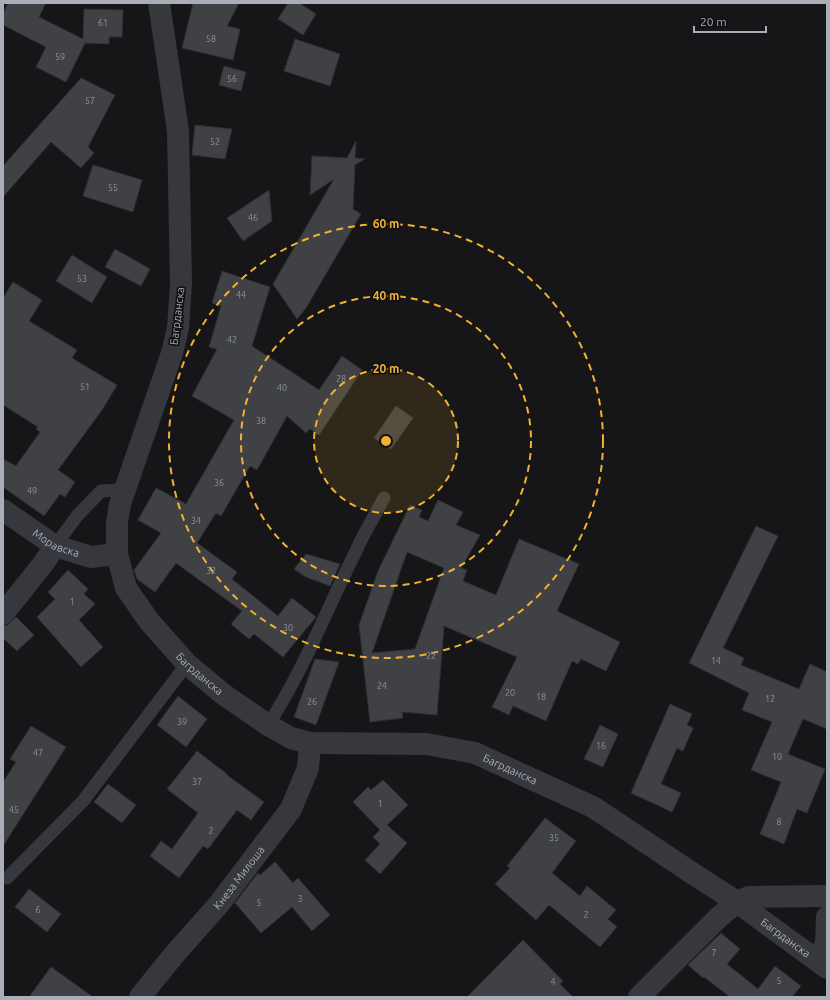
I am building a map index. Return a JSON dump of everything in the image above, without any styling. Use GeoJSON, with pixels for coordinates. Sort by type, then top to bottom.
{"type":"FeatureCollection","features":[{"type":"Feature","properties":{"kind":"street","name":"Багрданска"},"geometry":{"type":"LineString","coordinates":[[159,3],[178,131],[182,283],[178,328],[172,353],[124,490],[117,522],[117,554],[126,588],[149,620],[186,664],[223,694],[268,725],[291,738],[310,743],[427,744],[476,753],[593,807],[738,902],[822,964]]}},
{"type":"Feature","properties":{"kind":"street","name":"Моравска"},"geometry":{"type":"LineString","coordinates":[[3,510],[55,546],[91,557],[117,554]]}},
{"type":"Feature","properties":{"kind":"street"},"geometry":{"type":"LineString","coordinates":[[3,614],[43,564],[55,546]]}},
{"type":"Feature","properties":{"kind":"street","name":"Кнеза Милоша"},"geometry":{"type":"LineString","coordinates":[[140,997],[173,956],[219,904],[291,809],[308,768],[310,743]]}},
{"type":"Feature","properties":{"kind":"street"},"geometry":{"type":"LineString","coordinates":[[639,997],[719,917],[738,902],[748,897],[827,896]]}},
{"type":"Feature","properties":{"kind":"street"},"geometry":{"type":"LineString","coordinates":[[822,964],[826,944],[827,917]]}},
{"type":"Feature","properties":{"kind":"lane"},"geometry":{"type":"LineString","coordinates":[[55,546],[77,516],[101,491],[124,490]]}},
{"type":"Feature","properties":{"kind":"lane"},"geometry":{"type":"LineString","coordinates":[[268,725],[287,693],[314,641],[357,549],[384,498]]}},
{"type":"Feature","properties":{"kind":"lane"},"geometry":{"type":"LineString","coordinates":[[6,878],[83,801],[186,664]]}},
{"type":"Feature","properties":{"kind":"building"},"geometry":{"type":"Polygon","coordinates":[[[8,3],[46,3],[39,17],[83,39],[84,9],[123,10],[122,37],[109,37],[109,44],[85,43],[66,82],[36,67],[46,47],[3,25],[3,14],[8,3]]]}},
{"type":"Feature","properties":{"kind":"building"},"geometry":{"type":"Polygon","coordinates":[[[193,3],[239,3],[227,26],[240,29],[233,60],[182,48],[193,3]]]}},
{"type":"Feature","properties":{"kind":"building"},"geometry":{"type":"Polygon","coordinates":[[[288,3],[299,3],[316,14],[303,35],[278,19],[288,3]]]}},
{"type":"Feature","properties":{"kind":"building"},"geometry":{"type":"Polygon","coordinates":[[[295,39],[340,54],[330,86],[284,71],[295,39]]]}},
{"type":"Feature","properties":{"kind":"building"},"geometry":{"type":"Polygon","coordinates":[[[224,66],[246,72],[241,91],[219,85],[224,66]]]}},
{"type":"Feature","properties":{"kind":"building"},"geometry":{"type":"Polygon","coordinates":[[[81,78],[115,95],[88,147],[94,153],[81,168],[51,142],[3,197],[3,166],[81,78]]]}},
{"type":"Feature","properties":{"kind":"building"},"geometry":{"type":"Polygon","coordinates":[[[195,125],[232,129],[225,159],[192,155],[195,125]]]}},
{"type":"Feature","properties":{"kind":"building"},"geometry":{"type":"Polygon","coordinates":[[[356,141],[355,158],[365,159],[355,165],[353,209],[361,214],[306,308],[297,319],[273,284],[334,179],[310,195],[312,156],[347,158],[356,141]]]}},
{"type":"Feature","properties":{"kind":"building"},"geometry":{"type":"Polygon","coordinates":[[[93,165],[142,180],[133,212],[83,196],[93,165]]]}},
{"type":"Feature","properties":{"kind":"building"},"geometry":{"type":"Polygon","coordinates":[[[269,190],[272,221],[243,241],[227,218],[269,190]]]}},
{"type":"Feature","properties":{"kind":"building"},"geometry":{"type":"Polygon","coordinates":[[[115,249],[150,269],[141,286],[105,267],[115,249]]]}},
{"type":"Feature","properties":{"kind":"building"},"geometry":{"type":"Polygon","coordinates":[[[72,255],[107,277],[92,303],[56,281],[72,255]]]}},
{"type":"Feature","properties":{"kind":"building"},"geometry":{"type":"Polygon","coordinates":[[[222,271],[270,287],[252,346],[319,390],[342,356],[362,370],[319,435],[310,429],[306,433],[287,416],[257,470],[250,466],[221,516],[216,513],[197,543],[237,572],[232,579],[278,616],[292,598],[316,617],[283,657],[254,634],[249,639],[231,624],[242,611],[176,563],[155,592],[137,579],[134,570],[161,533],[138,520],[156,488],[186,504],[234,420],[192,396],[217,349],[209,347],[221,306],[212,303],[222,271]]]}},
{"type":"Feature","properties":{"kind":"building"},"geometry":{"type":"Polygon","coordinates":[[[13,282],[42,300],[29,321],[77,350],[72,358],[117,385],[102,410],[58,470],[75,482],[65,497],[60,494],[44,516],[3,487],[3,459],[16,466],[40,432],[36,429],[38,427],[3,405],[3,298],[13,282]]]}},
{"type":"Feature","properties":{"kind":"building"},"geometry":{"type":"Polygon","coordinates":[[[396,406],[413,418],[391,449],[374,438],[396,406]]]}},
{"type":"Feature","properties":{"kind":"building"},"geometry":{"type":"Polygon","coordinates":[[[438,500],[463,512],[456,525],[480,535],[461,568],[467,570],[463,581],[496,595],[519,539],[579,564],[557,611],[620,642],[606,671],[581,659],[578,664],[572,661],[546,721],[513,706],[509,715],[492,707],[517,657],[444,626],[437,715],[402,712],[403,718],[370,722],[359,625],[378,571],[410,505],[422,510],[419,517],[428,521],[438,500]],[[407,552],[372,653],[415,649],[444,568],[407,552]]]}},
{"type":"Feature","properties":{"kind":"building"},"geometry":{"type":"Polygon","coordinates":[[[756,526],[778,536],[723,648],[744,658],[741,665],[799,689],[810,664],[827,672],[827,729],[803,719],[788,754],[825,769],[807,813],[797,809],[784,844],[760,834],[781,782],[751,770],[772,722],[742,710],[749,693],[689,663],[756,526]]]}},
{"type":"Feature","properties":{"kind":"building"},"geometry":{"type":"Polygon","coordinates":[[[306,554],[340,564],[330,586],[306,577],[294,569],[306,554]]]}},
{"type":"Feature","properties":{"kind":"building"},"geometry":{"type":"Polygon","coordinates":[[[68,570],[88,589],[84,594],[95,604],[79,620],[103,647],[81,667],[37,617],[55,599],[48,592],[68,570]]]}},
{"type":"Feature","properties":{"kind":"building"},"geometry":{"type":"Polygon","coordinates":[[[16,617],[34,635],[17,651],[3,638],[3,626],[8,625],[16,617]]]}},
{"type":"Feature","properties":{"kind":"building"},"geometry":{"type":"Polygon","coordinates":[[[315,659],[339,662],[316,725],[294,717],[315,659]]]}},
{"type":"Feature","properties":{"kind":"building"},"geometry":{"type":"Polygon","coordinates":[[[178,696],[207,719],[186,747],[157,725],[178,696]]]}},
{"type":"Feature","properties":{"kind":"building"},"geometry":{"type":"Polygon","coordinates":[[[670,704],[692,714],[687,725],[693,728],[683,751],[677,748],[661,784],[681,793],[672,812],[631,793],[670,704]]]}},
{"type":"Feature","properties":{"kind":"building"},"geometry":{"type":"Polygon","coordinates":[[[600,725],[618,734],[603,767],[584,759],[600,725]]]}},
{"type":"Feature","properties":{"kind":"building"},"geometry":{"type":"Polygon","coordinates":[[[31,726],[66,747],[3,846],[3,782],[16,762],[10,759],[31,726]]]}},
{"type":"Feature","properties":{"kind":"building"},"geometry":{"type":"Polygon","coordinates":[[[197,751],[264,802],[251,820],[237,810],[208,849],[203,846],[179,878],[150,856],[161,841],[172,849],[198,813],[167,789],[197,751]]]}},
{"type":"Feature","properties":{"kind":"building"},"geometry":{"type":"Polygon","coordinates":[[[383,780],[408,805],[387,825],[407,843],[380,874],[365,860],[380,844],[373,837],[380,830],[353,802],[368,787],[371,790],[383,780]]]}},
{"type":"Feature","properties":{"kind":"building"},"geometry":{"type":"Polygon","coordinates":[[[108,784],[136,805],[122,823],[94,802],[108,784]]]}},
{"type":"Feature","properties":{"kind":"building"},"geometry":{"type":"Polygon","coordinates":[[[545,818],[576,841],[552,873],[580,896],[587,886],[616,910],[608,919],[617,927],[600,947],[549,905],[536,920],[495,884],[510,868],[507,866],[545,818]]]}},
{"type":"Feature","properties":{"kind":"building"},"geometry":{"type":"Polygon","coordinates":[[[275,862],[293,883],[298,878],[330,915],[312,931],[292,907],[261,933],[235,903],[258,873],[260,875],[275,862]]]}},
{"type":"Feature","properties":{"kind":"building"},"geometry":{"type":"Polygon","coordinates":[[[29,889],[61,914],[47,932],[15,907],[29,889]]]}},
{"type":"Feature","properties":{"kind":"building"},"geometry":{"type":"Polygon","coordinates":[[[721,933],[740,949],[727,964],[758,989],[775,966],[801,986],[792,997],[730,997],[704,977],[703,978],[688,965],[721,933]]]}},
{"type":"Feature","properties":{"kind":"building"},"geometry":{"type":"Polygon","coordinates":[[[523,940],[563,981],[560,984],[573,997],[467,997],[523,940]]]}},
{"type":"Feature","properties":{"kind":"building"},"geometry":{"type":"Polygon","coordinates":[[[51,967],[93,997],[29,997],[51,967]]]}}]}
